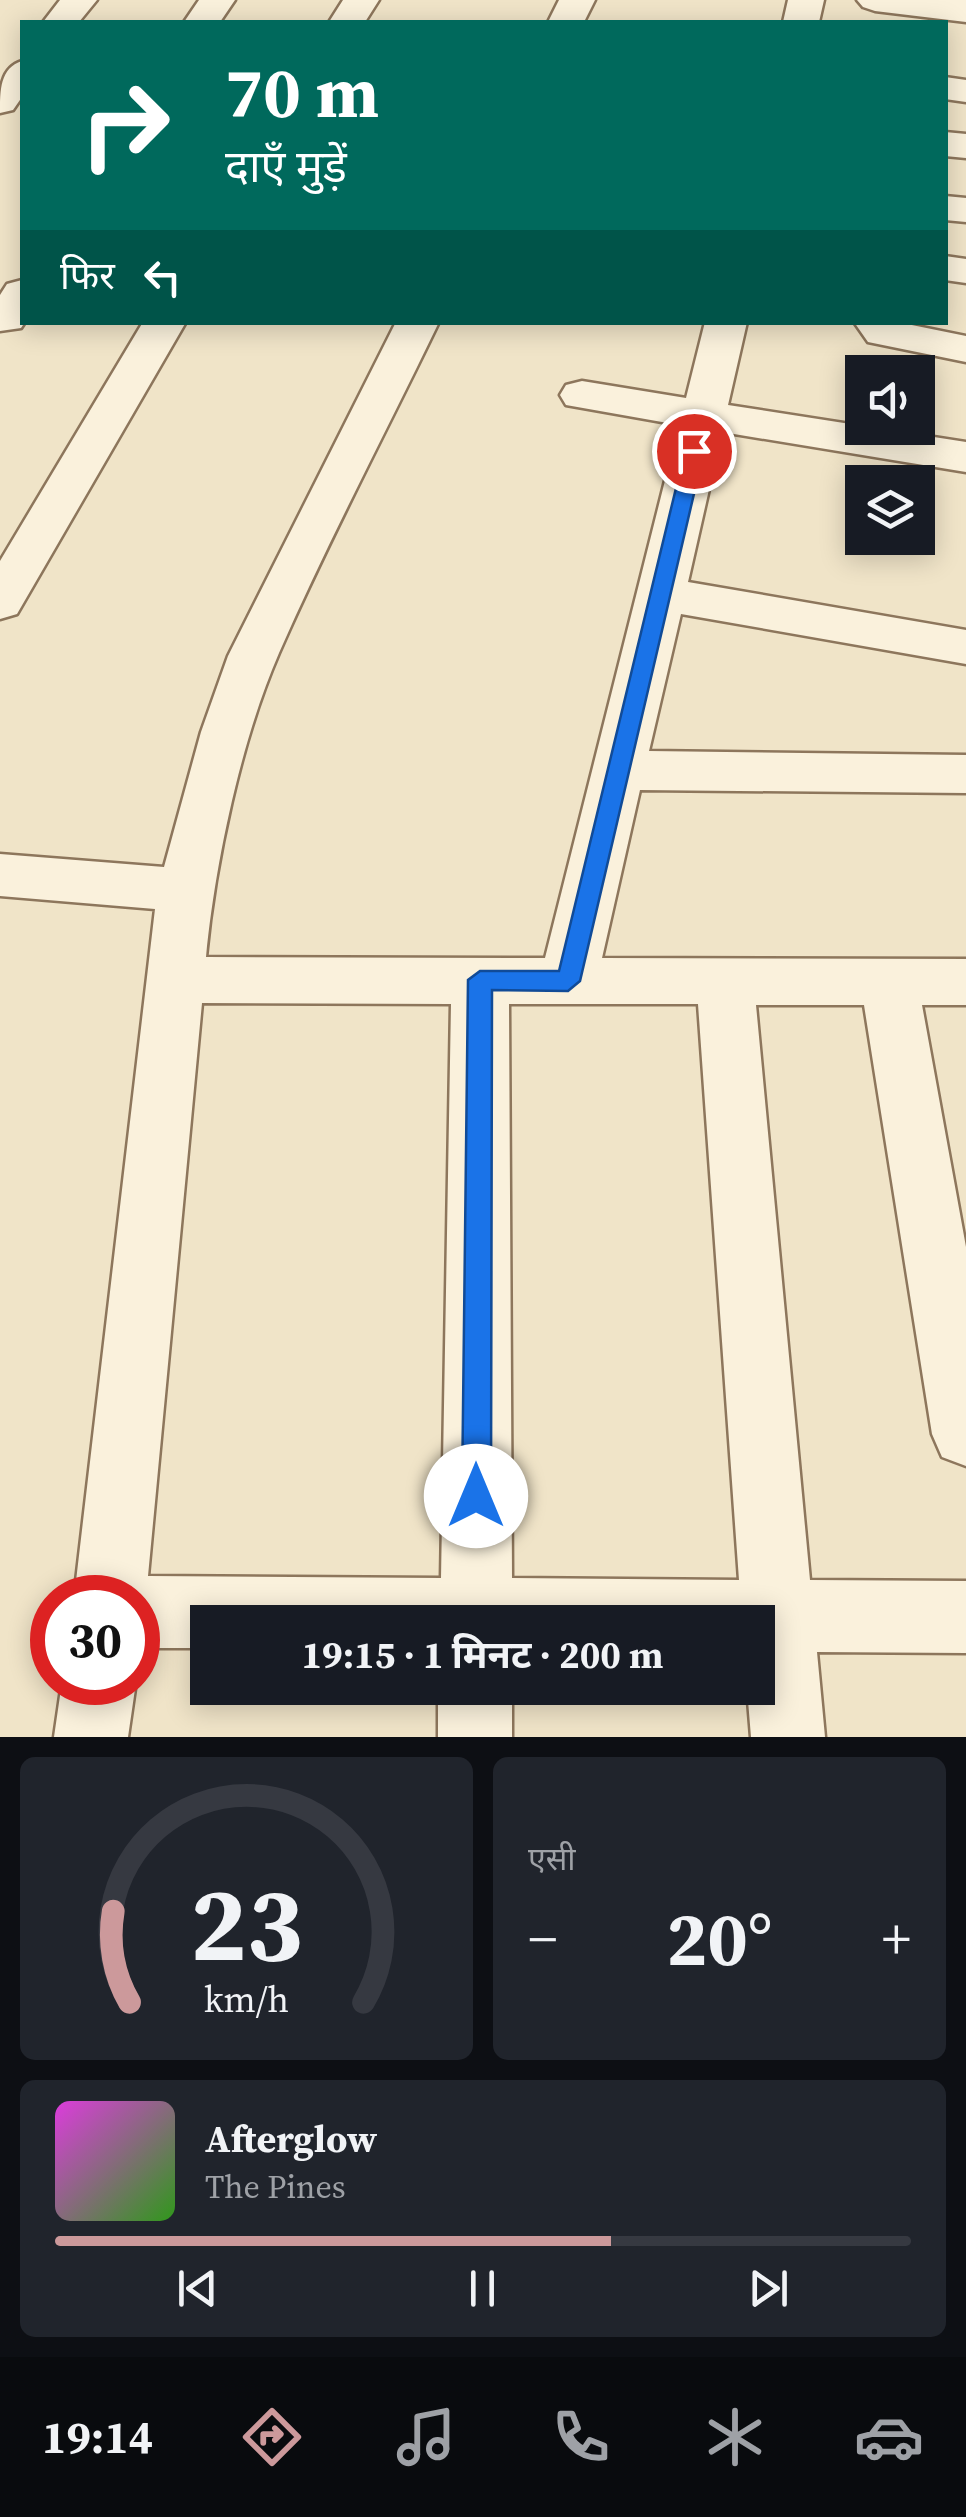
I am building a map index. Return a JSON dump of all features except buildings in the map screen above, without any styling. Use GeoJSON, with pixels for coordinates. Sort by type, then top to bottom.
{"type":"FeatureCollection","features":[{"type":"Feature","properties":{"kind":"street"},"geometry":{"type":"LineString","coordinates":[[63,20],[78,0]]}},
{"type":"Feature","properties":{"kind":"street"},"geometry":{"type":"LineString","coordinates":[[875,0],[946,14]]}},
{"type":"Feature","properties":{"kind":"street"},"geometry":{"type":"LineString","coordinates":[[0,102],[20,75]]}},
{"type":"Feature","properties":{"kind":"street"},"geometry":{"type":"LineString","coordinates":[[0,602],[163,325]]}},
{"type":"Feature","properties":{"kind":"street"},"geometry":{"type":"LineString","coordinates":[[113,1575],[185,890],[226,732],[253,656],[417,325]]}},
{"type":"Feature","properties":{"kind":"street"},"geometry":{"type":"LineString","coordinates":[[568,981],[725,325]]}},
{"type":"Feature","properties":{"kind":"street"},"geometry":{"type":"LineString","coordinates":[[877,325],[883,332],[898,337],[966,348]]}},
{"type":"Feature","properties":{"kind":"street"},"geometry":{"type":"LineString","coordinates":[[582,396],[966,458]]}},
{"type":"Feature","properties":{"kind":"street"},"geometry":{"type":"LineString","coordinates":[[660,594],[966,647]]}},
{"type":"Feature","properties":{"kind":"street"},"geometry":{"type":"LineString","coordinates":[[618,770],[966,774]]}},
{"type":"Feature","properties":{"kind":"street"},"geometry":{"type":"LineString","coordinates":[[0,875],[185,890]]}},
{"type":"Feature","properties":{"kind":"street"},"geometry":{"type":"LineString","coordinates":[[178,980],[966,982]]}},
{"type":"Feature","properties":{"kind":"street"},"geometry":{"type":"LineString","coordinates":[[476,1605],[480,980]]}},
{"type":"Feature","properties":{"kind":"street"},"geometry":{"type":"LineString","coordinates":[[725,982],[788,1737]]}},
{"type":"Feature","properties":{"kind":"street"},"geometry":{"type":"LineString","coordinates":[[889,982],[966,1434]]}},
{"type":"Feature","properties":{"kind":"street"},"geometry":{"type":"LineString","coordinates":[[160,1612],[190,1613]]}},
{"type":"Feature","properties":{"kind":"street"},"geometry":{"type":"LineString","coordinates":[[775,1617],[966,1617]]}},
{"type":"Feature","properties":{"kind":"street"},"geometry":{"type":"LineString","coordinates":[[91,1737],[96,1705]]}},
{"type":"Feature","properties":{"kind":"street"},"geometry":{"type":"LineString","coordinates":[[475,1705],[475,1737]]}},
{"type":"Feature","properties":{"kind":"route"},"geometry":{"type":"LineString","coordinates":[[476,1496],[480,980],[568,981],[694,451]]}}]}
